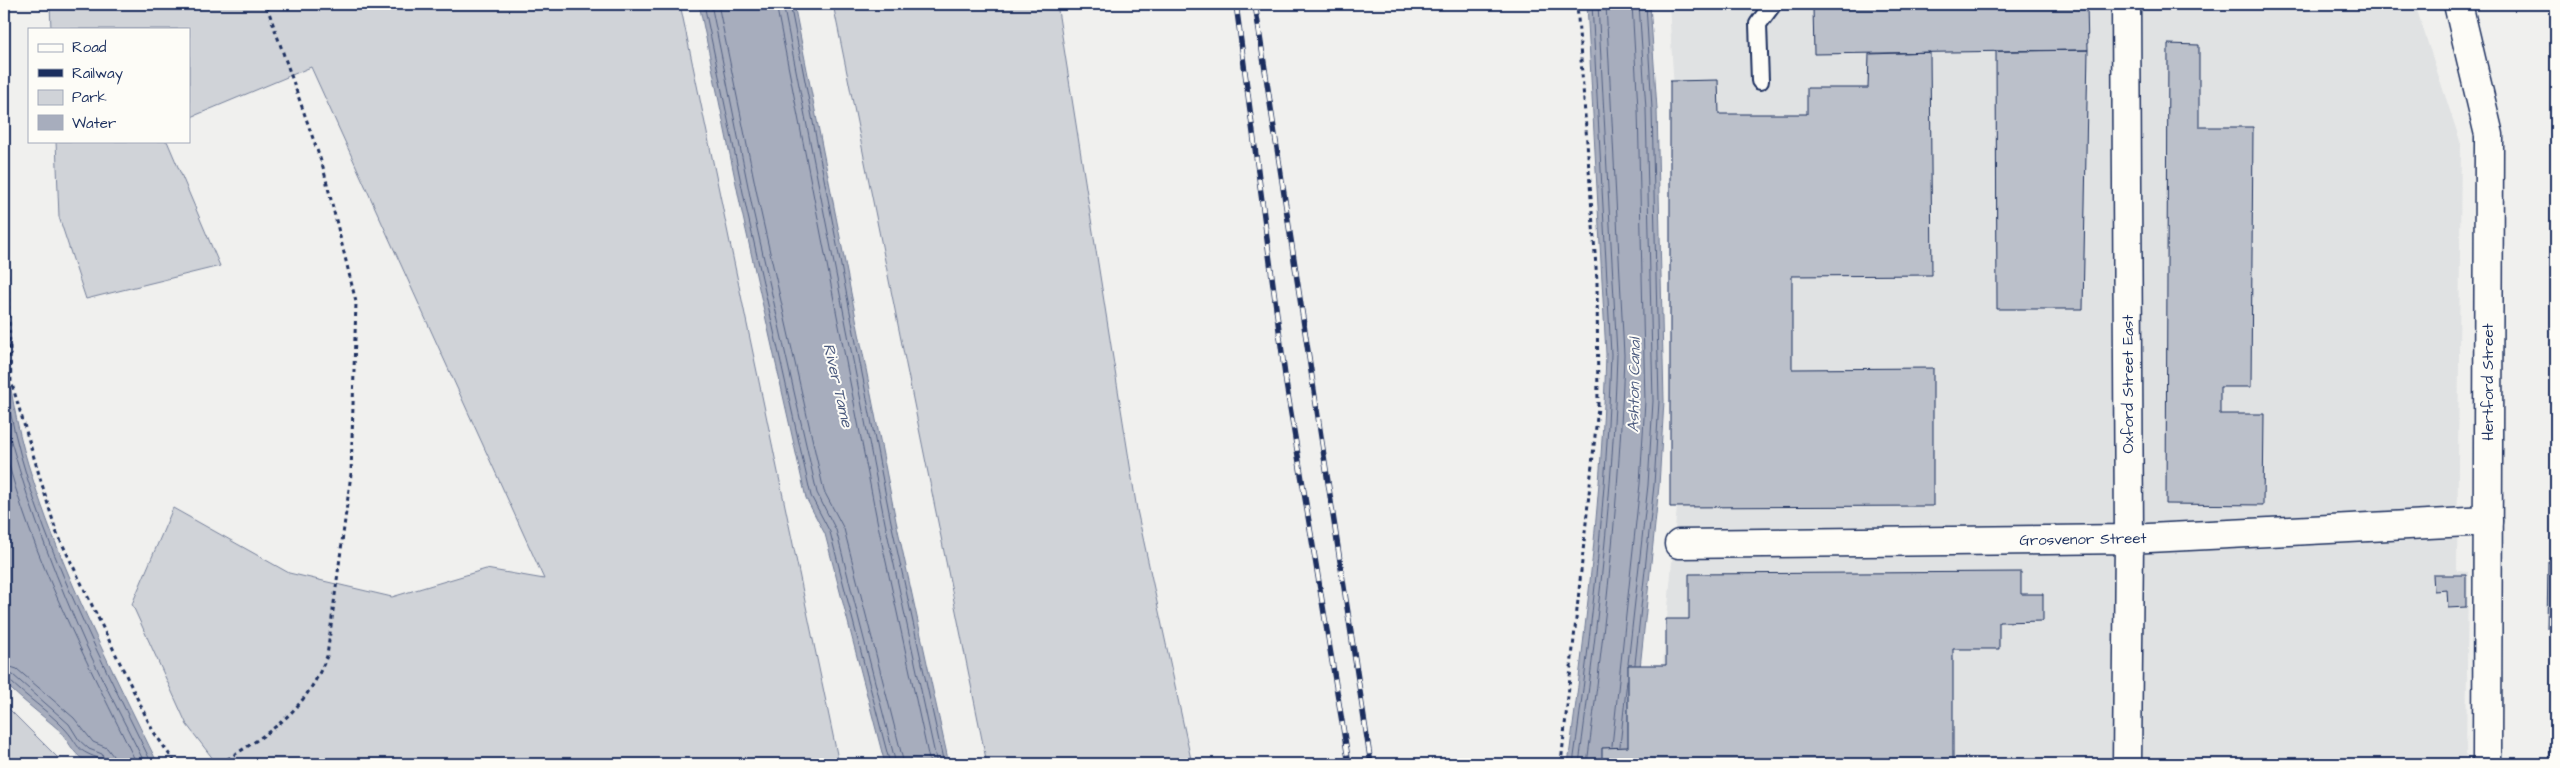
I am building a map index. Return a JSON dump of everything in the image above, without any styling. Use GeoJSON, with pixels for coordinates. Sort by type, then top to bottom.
{"type":"FeatureCollection","features":[{"type":"Feature","properties":{"kind":"street","name":"Oxford Street East"},"geometry":{"type":"LineString","coordinates":[[2126,4],[2129,539],[2127,764]]}},
{"type":"Feature","properties":{"kind":"street","name":"Hertford Street"},"geometry":{"type":"LineString","coordinates":[[2458,4],[2489,136],[2487,764]]}},
{"type":"Feature","properties":{"kind":"street","name":"Grosvenor Street"},"geometry":{"type":"LineString","coordinates":[[1679,544],[2129,539],[2488,521]]}},
{"type":"Feature","properties":{"kind":"lane"},"geometry":{"type":"LineString","coordinates":[[1760,81],[1758,24],[1773,4]]}},
{"type":"Feature","properties":{"kind":"path"},"geometry":{"type":"LineString","coordinates":[[220,764],[282,724],[297,709],[320,675],[327,656],[352,474],[356,302],[323,167],[266,4]]}},
{"type":"Feature","properties":{"kind":"path"},"geometry":{"type":"LineString","coordinates":[[1561,764],[1598,407],[1597,281],[1577,4]]}},
{"type":"Feature","properties":{"kind":"path"},"geometry":{"type":"LineString","coordinates":[[4,178],[11,381],[56,531],[153,731],[176,764]]}},
{"type":"Feature","properties":{"kind":"shaded area"},"geometry":{"type":"Polygon","coordinates":[[[2415,4],[2461,144],[2457,571],[2468,572],[2466,764],[1654,764],[1679,484],[1675,108],[1669,5],[2415,4]]]}},
{"type":"Feature","properties":{"kind":"green space"},"geometry":{"type":"Polygon","coordinates":[[[50,4],[680,4],[839,764],[217,764],[187,725],[132,604],[173,508],[289,573],[392,597],[486,569],[544,579],[311,67],[190,118],[190,28],[51,28],[50,4]]]}},
{"type":"Feature","properties":{"kind":"green space"},"geometry":{"type":"Polygon","coordinates":[[[833,4],[1057,4],[1137,510],[1192,764],[987,764],[833,4]]]}},
{"type":"Feature","properties":{"kind":"green space"},"geometry":{"type":"Polygon","coordinates":[[[56,142],[167,142],[220,266],[86,299],[59,217],[56,142]]]}},
{"type":"Feature","properties":{"kind":"green space"},"geometry":{"type":"Polygon","coordinates":[[[4,704],[64,764],[4,764],[4,704]]]}},
{"type":"Feature","properties":{"kind":"water","name":"River Tame"},"geometry":{"type":"Polygon","coordinates":[[[699,4],[794,4],[896,521],[949,764],[885,764],[825,534],[806,498],[741,208],[699,4]]]}},
{"type":"Feature","properties":{"kind":"water","name":"Ashton Canal"},"geometry":{"type":"Polygon","coordinates":[[[1587,4],[1650,4],[1657,109],[1664,401],[1659,486],[1630,764],[1568,764],[1597,508],[1606,354],[1587,4]]]}},
{"type":"Feature","properties":{"kind":"water"},"geometry":{"type":"Polygon","coordinates":[[[4,345],[20,435],[41,503],[87,617],[158,764],[110,765],[84,760],[76,754],[59,730],[4,682],[4,345]]]}},
{"type":"Feature","properties":{"kind":"building"},"geometry":{"type":"Polygon","coordinates":[[[2087,4],[2088,50],[1814,54],[1813,7],[2087,4]]]}},
{"type":"Feature","properties":{"kind":"building"},"geometry":{"type":"Polygon","coordinates":[[[2168,44],[2199,45],[2199,127],[2253,127],[2251,387],[2220,387],[2220,414],[2264,414],[2263,505],[2166,504],[2168,44]]]}},
{"type":"Feature","properties":{"kind":"building"},"geometry":{"type":"Polygon","coordinates":[[[2088,50],[2083,309],[1997,309],[1996,51],[2088,50]]]}},
{"type":"Feature","properties":{"kind":"building"},"geometry":{"type":"Polygon","coordinates":[[[1930,52],[1932,275],[1792,276],[1792,369],[1933,368],[1933,506],[1670,507],[1670,81],[1718,80],[1719,114],[1807,114],[1807,88],[1868,88],[1869,54],[1930,52]]]}},
{"type":"Feature","properties":{"kind":"building"},"geometry":{"type":"Polygon","coordinates":[[[2548,562],[2556,562],[2556,628],[2547,628],[2548,562]]]}},
{"type":"Feature","properties":{"kind":"building"},"geometry":{"type":"Polygon","coordinates":[[[2021,572],[2021,594],[2043,594],[2043,621],[1999,622],[1999,649],[1953,649],[1953,764],[1602,764],[1602,748],[1628,747],[1628,665],[1666,665],[1666,619],[1689,619],[1689,574],[2021,572]]]}},
{"type":"Feature","properties":{"kind":"building"},"geometry":{"type":"Polygon","coordinates":[[[2433,575],[2466,575],[2466,607],[2448,608],[2447,590],[2434,591],[2433,575]]]}},
{"type":"Feature","properties":{"kind":"building"},"geometry":{"type":"Polygon","coordinates":[[[2550,732],[2556,732],[2556,764],[2550,764],[2550,732]]]}},
{"type":"Feature","properties":{"kind":"railway"},"geometry":{"type":"LineString","coordinates":[[1236,4],[1286,383],[1349,764]]}},
{"type":"Feature","properties":{"kind":"railway"},"geometry":{"type":"LineString","coordinates":[[1255,4],[1371,764]]}}]}
